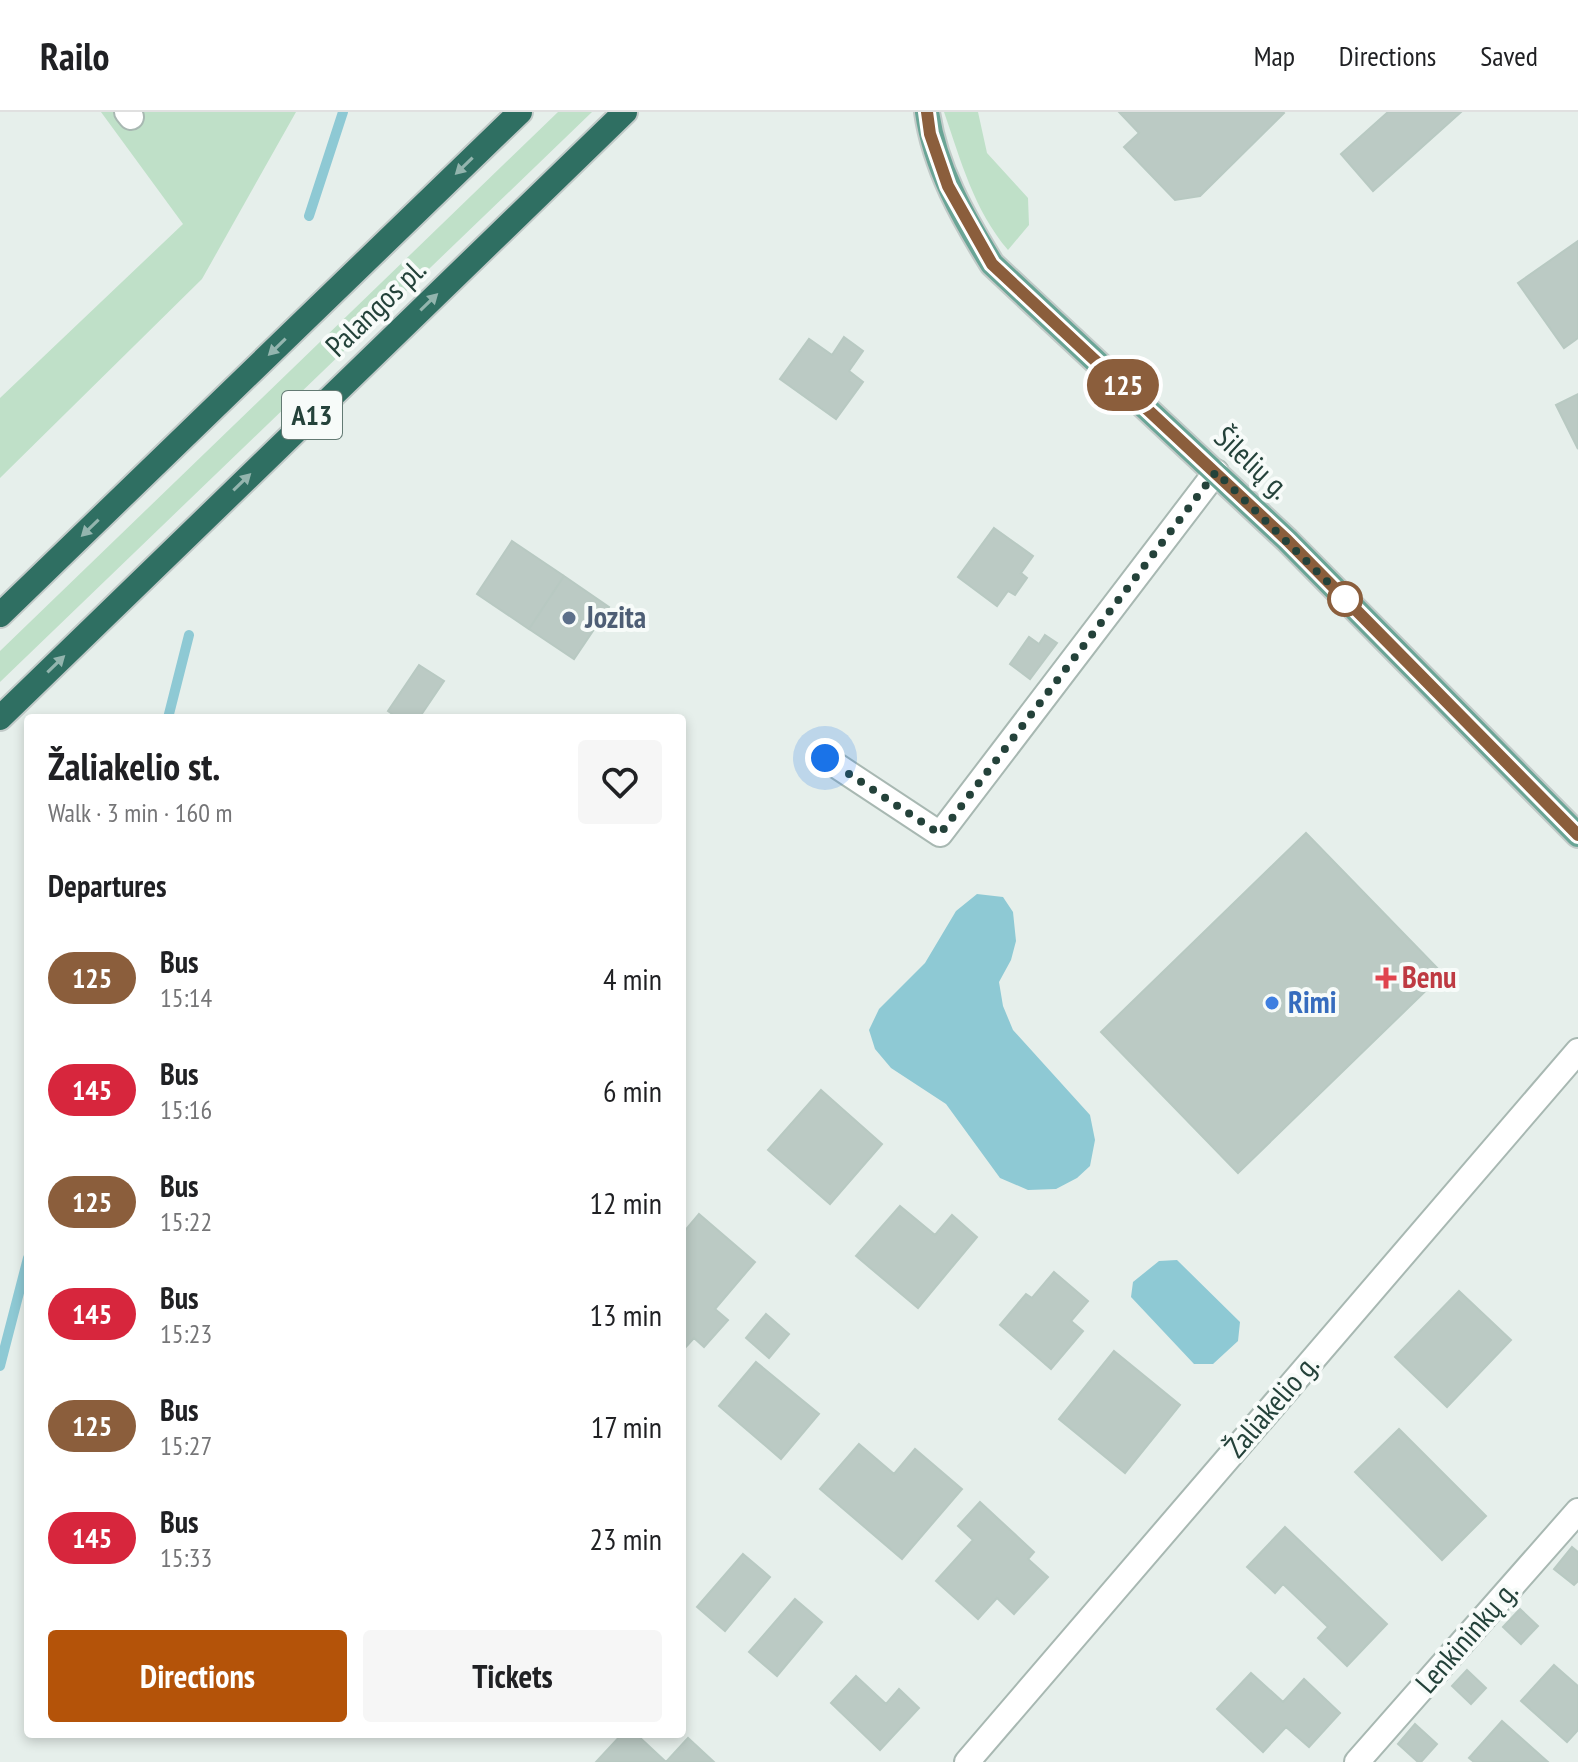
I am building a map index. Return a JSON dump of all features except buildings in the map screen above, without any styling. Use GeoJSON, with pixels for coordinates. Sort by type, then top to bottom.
{"type":"FeatureCollection","features":[{"type":"Feature","properties":{"kind":"highway","name":"Palangos pl."},"geometry":{"type":"LineString","coordinates":[[0,615],[520,112]]}},
{"type":"Feature","properties":{"kind":"highway","name":"Palangos pl."},"geometry":{"type":"LineString","coordinates":[[0,718],[625,112]]}},
{"type":"Feature","properties":{"kind":"main road","name":"Šilelių g."},"geometry":{"type":"LineString","coordinates":[[927,112],[930,134],[948,186],[992,264],[1298,551],[1578,835]]}},
{"type":"Feature","properties":{"kind":"street"},"geometry":{"type":"LineString","coordinates":[[825,758],[940,834],[1216,472]]}},
{"type":"Feature","properties":{"kind":"street","name":"Žaliakelio g."},"geometry":{"type":"LineString","coordinates":[[967,1762],[1578,1051]]}},
{"type":"Feature","properties":{"kind":"street","name":"Lenkininkų g."},"geometry":{"type":"LineString","coordinates":[[1357,1762],[1578,1511]]}},
{"type":"Feature","properties":{"kind":"green space"},"geometry":{"type":"Polygon","coordinates":[[[101,112],[296,112],[202,279],[0,478],[0,398],[183,224],[101,112]]]}},
{"type":"Feature","properties":{"kind":"green space"},"geometry":{"type":"Polygon","coordinates":[[[558,112],[592,112],[0,682],[0,651],[558,112]]]}},
{"type":"Feature","properties":{"kind":"green space"},"geometry":{"type":"Polygon","coordinates":[[[944,112],[978,112],[987,153],[1028,198],[1029,225],[1008,250],[977,202],[944,112]]]}},
{"type":"Feature","properties":{"kind":"water"},"geometry":{"type":"Polygon","coordinates":[[[977,894],[1003,897],[1013,912],[1016,941],[1011,960],[999,982],[1003,1006],[1013,1030],[1090,1115],[1095,1140],[1090,1166],[1077,1178],[1056,1189],[1028,1190],[1000,1178],[946,1104],[891,1068],[875,1049],[869,1030],[879,1009],[925,963],[956,911],[977,894]]]}},
{"type":"Feature","properties":{"kind":"water"},"geometry":{"type":"Polygon","coordinates":[[[1177,1260],[1240,1322],[1238,1341],[1213,1364],[1194,1364],[1131,1297],[1133,1282],[1159,1261],[1177,1260]]]}},
{"type":"Feature","properties":{"kind":"waterway"},"geometry":{"type":"LineString","coordinates":[[309,216],[343,112]]}},
{"type":"Feature","properties":{"kind":"waterway"},"geometry":{"type":"LineString","coordinates":[[169,714],[189,635]]}},
{"type":"Feature","properties":{"kind":"waterway"},"geometry":{"type":"LineString","coordinates":[[0,1366],[24,1273]]}},
{"type":"Feature","properties":{"kind":"bus line","name":"125"},"geometry":{"type":"LineString","coordinates":[[927,112],[930,134],[948,186],[992,264],[1287,540],[1578,835]]}},
{"type":"Feature","properties":{"kind":"place","name":"Jozita"},"geometry":{"type":"Point","coordinates":[569,618]}},
{"type":"Feature","properties":{"kind":"place","name":"Benu"},"geometry":{"type":"Point","coordinates":[1386,978]}},
{"type":"Feature","properties":{"kind":"place","name":"Rimi"},"geometry":{"type":"Point","coordinates":[1272,1003]}},
{"type":"Feature","properties":{"kind":"route"},"geometry":{"type":"LineString","coordinates":[[825,758],[940,834],[1216,472],[1354,608],[1345,599]]}}]}
